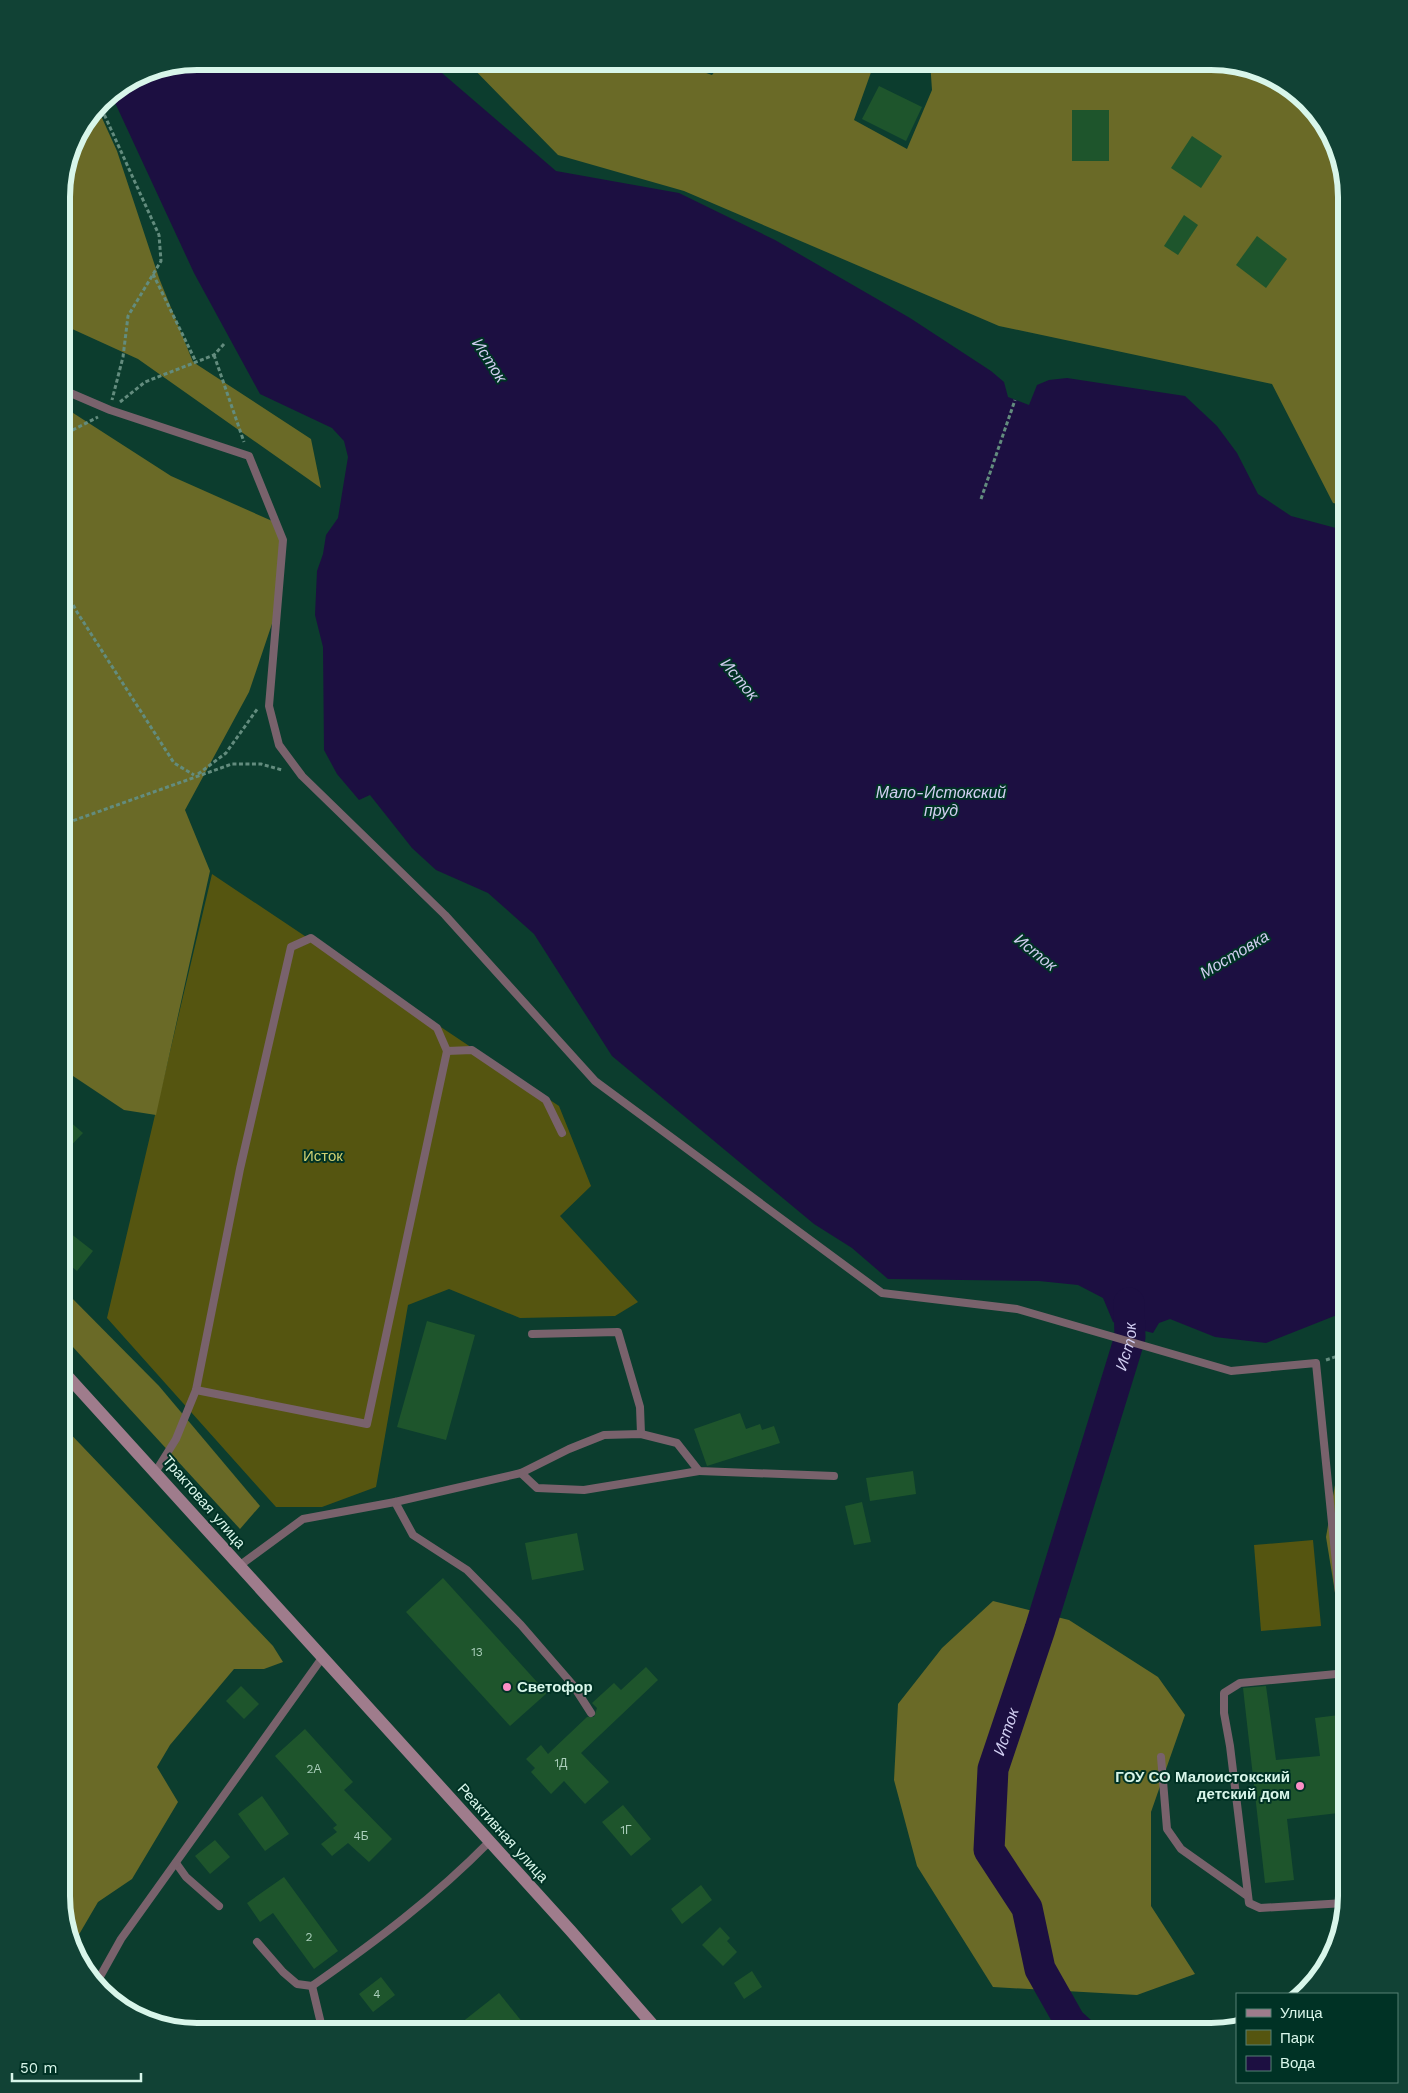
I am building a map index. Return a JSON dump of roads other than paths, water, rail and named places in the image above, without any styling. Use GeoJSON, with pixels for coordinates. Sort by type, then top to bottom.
{"type":"FeatureCollection","features":[{"type":"Feature","properties":{"kind":"main road","name":"Трактовая улица"},"geometry":{"type":"LineString","coordinates":[[70,1379],[156,1471],[322,1658]]}},
{"type":"Feature","properties":{"kind":"main road","name":"Реактивная улица"},"geometry":{"type":"LineString","coordinates":[[322,1658],[651,2023]]}},
{"type":"Feature","properties":{"kind":"lane"},"geometry":{"type":"LineString","coordinates":[[70,392],[110,410],[249,456],[283,540],[269,706],[279,746],[302,776],[445,915],[595,1081],[882,1293],[1017,1309],[1231,1371],[1316,1363],[1338,1583]]}},
{"type":"Feature","properties":{"kind":"lane"},"geometry":{"type":"LineString","coordinates":[[156,1471],[176,1439],[196,1390],[240,1169],[290,947],[312,938],[437,1028],[447,1051],[366,1424],[196,1390]]}},
{"type":"Feature","properties":{"kind":"lane"},"geometry":{"type":"LineString","coordinates":[[447,1051],[472,1050],[546,1100],[562,1133]]}},
{"type":"Feature","properties":{"kind":"lane"},"geometry":{"type":"LineString","coordinates":[[532,1334],[618,1332],[640,1407],[641,1434]]}},
{"type":"Feature","properties":{"kind":"lane"},"geometry":{"type":"LineString","coordinates":[[239,1566],[303,1519],[395,1502],[521,1473],[569,1449],[604,1435],[641,1434],[677,1443],[699,1471]]}},
{"type":"Feature","properties":{"kind":"lane"},"geometry":{"type":"LineString","coordinates":[[521,1473],[537,1488],[584,1490],[699,1471],[834,1476]]}},
{"type":"Feature","properties":{"kind":"lane"},"geometry":{"type":"LineString","coordinates":[[395,1502],[413,1535],[467,1570],[521,1626],[573,1685],[591,1713]]}},
{"type":"Feature","properties":{"kind":"lane"},"geometry":{"type":"LineString","coordinates":[[100,1977],[121,1939],[322,1658]]}},
{"type":"Feature","properties":{"kind":"lane"},"geometry":{"type":"LineString","coordinates":[[1338,1674],[1240,1683],[1224,1693],[1224,1713],[1230,1746],[1246,1895],[1249,1904],[1260,1908],[1338,1903]]}},
{"type":"Feature","properties":{"kind":"lane"},"geometry":{"type":"LineString","coordinates":[[1161,1757],[1167,1829],[1181,1849],[1246,1895]]}},
{"type":"Feature","properties":{"kind":"lane"},"geometry":{"type":"LineString","coordinates":[[257,1942],[296,1984],[312,1986],[410,1916],[464,1868],[489,1842]]}},
{"type":"Feature","properties":{"kind":"lane"},"geometry":{"type":"LineString","coordinates":[[176,1863],[186,1877],[219,1906]]}},
{"type":"Feature","properties":{"kind":"lane"},"geometry":{"type":"LineString","coordinates":[[312,1986],[321,2023]]}},
{"type":"Feature","properties":{"kind":"water","name":"Мало-Истокский пруд"},"geometry":{"type":"Polygon","coordinates":[[[189,70],[438,70],[556,171],[679,193],[775,240],[910,318],[991,371],[1004,382],[1008,397],[1029,405],[1037,385],[1049,380],[1067,378],[1185,396],[1217,426],[1237,453],[1258,494],[1291,516],[1338,529],[1338,1315],[1266,1343],[1215,1337],[1170,1319],[1159,1323],[1153,1333],[1137,1329],[1134,1339],[1124,1336],[1126,1327],[1113,1322],[1103,1298],[1078,1285],[1039,1281],[888,1279],[852,1248],[814,1224],[612,1056],[534,934],[488,893],[436,870],[412,848],[370,795],[359,800],[337,774],[324,750],[323,647],[315,615],[317,571],[323,554],[326,535],[338,518],[348,457],[344,441],[332,428],[260,394],[194,273],[114,100],[126,91],[148,80],[172,72],[189,70]]]}},
{"type":"Feature","properties":{"kind":"waterway","name":"Исток"},"geometry":{"type":"LineString","coordinates":[[1071,2023],[1040,1969],[1027,1908],[989,1850],[993,1769],[1040,1629],[1130,1337],[1129,1303]]}},
{"type":"Feature","properties":{"kind":"place","name":"Светофор"},"geometry":{"type":"Point","coordinates":[507,1687]}},
{"type":"Feature","properties":{"kind":"place","name":"ГОУ СО Малоистокский детский дом"},"geometry":{"type":"Point","coordinates":[1300,1786]}},
{"type":"Feature","properties":{"kind":"water label","name":"Мостовка"},"geometry":{"type":"Point","coordinates":[1234,954]}}]}
